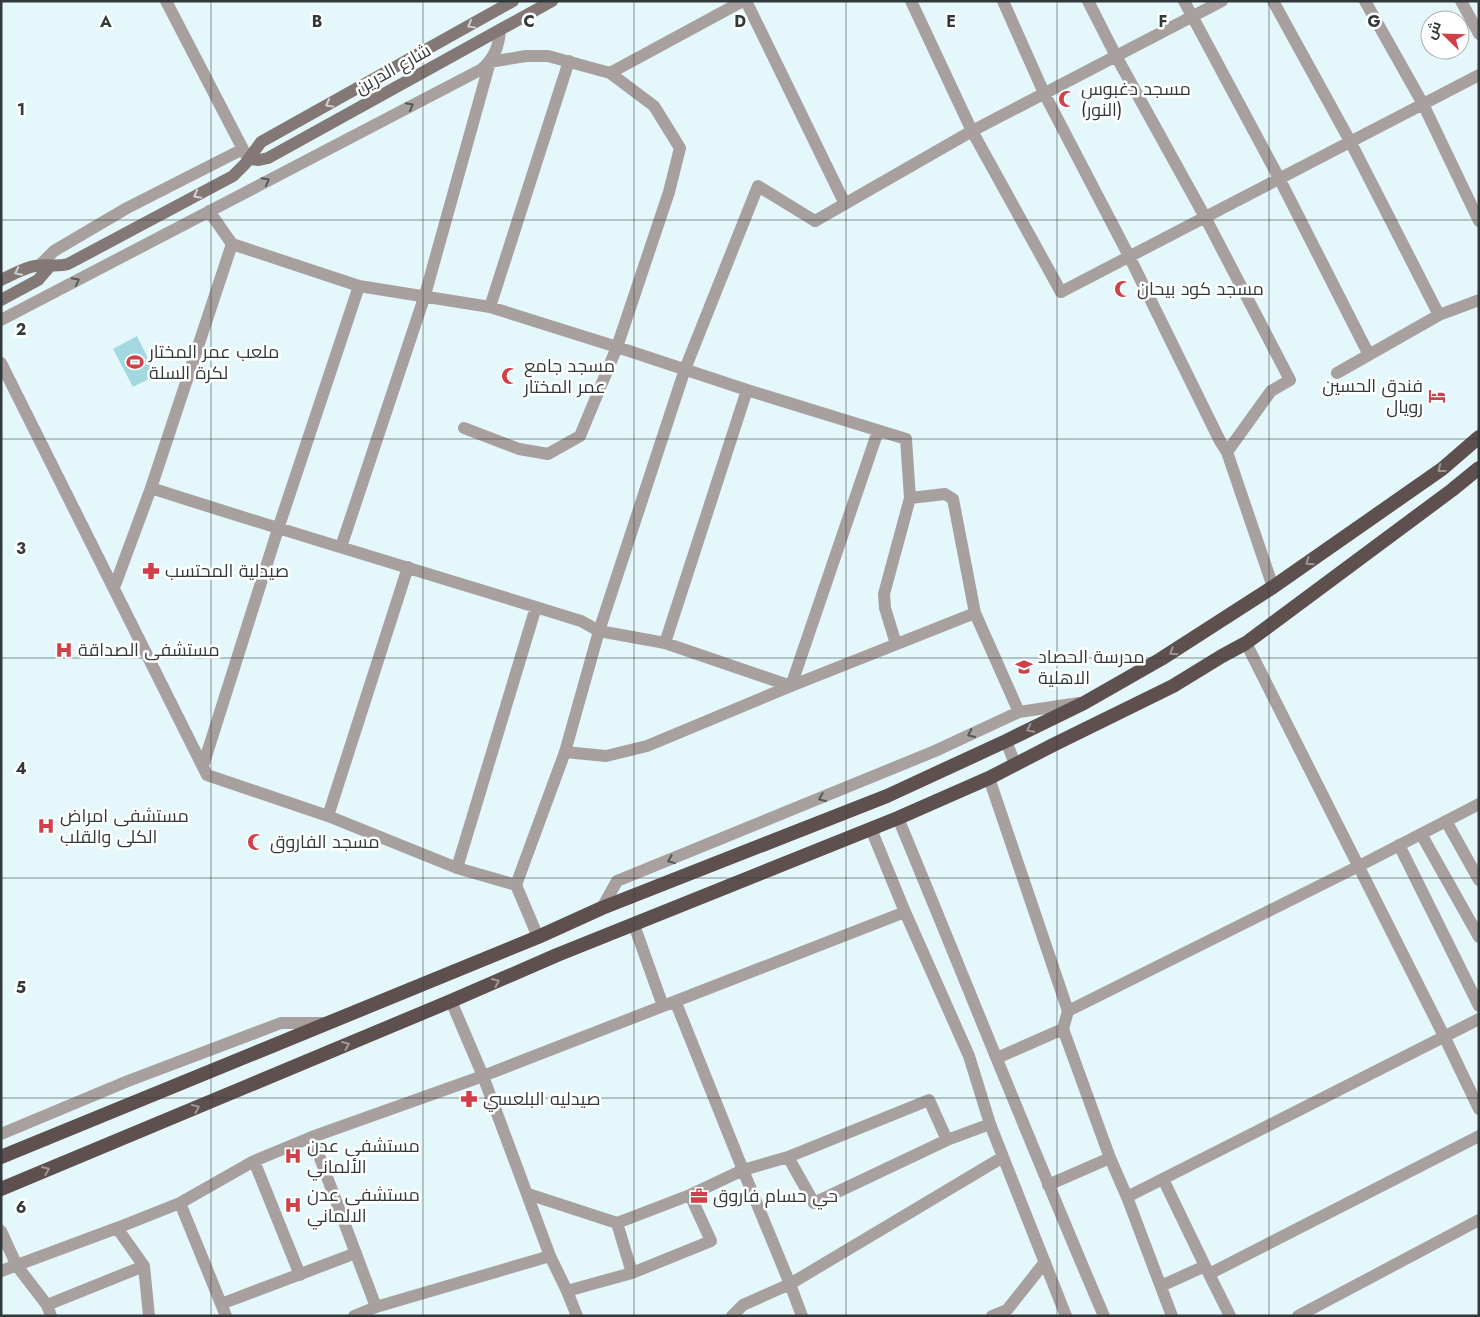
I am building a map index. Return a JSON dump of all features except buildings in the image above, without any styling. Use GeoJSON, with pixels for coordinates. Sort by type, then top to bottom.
{"type":"FeatureCollection","features":[{"type":"Feature","properties":{"kind":"highway"},"geometry":{"type":"LineString","coordinates":[[1,1157],[538,937],[602,908],[887,796],[1006,742],[1084,702],[1160,659],[1273,587],[1442,469],[1479,437]]}},
{"type":"Feature","properties":{"kind":"highway"},"geometry":{"type":"LineString","coordinates":[[1,1189],[557,955],[898,818],[989,778],[1172,686],[1246,643],[1479,468]]}},
{"type":"Feature","properties":{"kind":"main road","name":"شارع الدرين"},"geometry":{"type":"LineString","coordinates":[[1,280],[25,268],[63,266],[233,176],[239,171],[246,154],[261,142],[513,1]]}},
{"type":"Feature","properties":{"kind":"main road","name":"شارع الدرين"},"geometry":{"type":"LineString","coordinates":[[246,154],[259,160],[268,158],[552,1]]}},
{"type":"Feature","properties":{"kind":"main road"},"geometry":{"type":"LineString","coordinates":[[1,300],[42,277],[45,266]]}},
{"type":"Feature","properties":{"kind":"street"},"geometry":{"type":"LineString","coordinates":[[45,266],[44,260],[54,251],[127,208],[246,154],[166,1]]}},
{"type":"Feature","properties":{"kind":"street"},"geometry":{"type":"LineString","coordinates":[[610,73],[745,1],[845,204]]}},
{"type":"Feature","properties":{"kind":"street"},"geometry":{"type":"LineString","coordinates":[[911,1],[972,131],[1061,292],[1479,75]]}},
{"type":"Feature","properties":{"kind":"street"},"geometry":{"type":"LineString","coordinates":[[1002,1],[1044,93],[1129,256],[1215,432],[1227,452],[1273,587]]}},
{"type":"Feature","properties":{"kind":"street"},"geometry":{"type":"LineString","coordinates":[[1088,1],[1116,56],[1205,217],[1290,380],[1271,392],[1227,452]]}},
{"type":"Feature","properties":{"kind":"street"},"geometry":{"type":"LineString","coordinates":[[1184,1],[1279,178],[1369,355]]}},
{"type":"Feature","properties":{"kind":"street"},"geometry":{"type":"LineString","coordinates":[[538,937],[516,885],[565,752],[600,631],[685,370],[758,186],[815,221],[972,131],[1222,1]]}},
{"type":"Feature","properties":{"kind":"street"},"geometry":{"type":"LineString","coordinates":[[1273,1],[1350,141],[1439,315]]}},
{"type":"Feature","properties":{"kind":"street"},"geometry":{"type":"LineString","coordinates":[[1365,1],[1423,104],[1479,221]]}},
{"type":"Feature","properties":{"kind":"street"},"geometry":{"type":"LineString","coordinates":[[1460,1],[1479,34]]}},
{"type":"Feature","properties":{"kind":"street"},"geometry":{"type":"LineString","coordinates":[[341,547],[425,296],[490,62],[498,47],[500,30]]}},
{"type":"Feature","properties":{"kind":"street"},"geometry":{"type":"LineString","coordinates":[[1,320],[482,69],[490,62],[537,55],[553,57],[610,73],[654,106],[680,148],[669,192],[616,347],[580,436],[548,454],[519,449],[464,428]]}},
{"type":"Feature","properties":{"kind":"street"},"geometry":{"type":"LineString","coordinates":[[490,307],[569,61]]}},
{"type":"Feature","properties":{"kind":"street"},"geometry":{"type":"LineString","coordinates":[[209,211],[232,244],[359,286],[490,307],[906,439],[910,498],[884,594],[885,608],[896,644]]}},
{"type":"Feature","properties":{"kind":"street"},"geometry":{"type":"LineString","coordinates":[[114,588],[151,488],[232,244]]}},
{"type":"Feature","properties":{"kind":"street"},"geometry":{"type":"LineString","coordinates":[[203,766],[278,529],[359,286]]}},
{"type":"Feature","properties":{"kind":"street"},"geometry":{"type":"LineString","coordinates":[[1337,373],[1439,315],[1479,300]]}},
{"type":"Feature","properties":{"kind":"street"},"geometry":{"type":"LineString","coordinates":[[1,363],[207,775],[328,816],[458,868],[516,885]]}},
{"type":"Feature","properties":{"kind":"street"},"geometry":{"type":"LineString","coordinates":[[665,643],[747,390]]}},
{"type":"Feature","properties":{"kind":"street"},"geometry":{"type":"LineString","coordinates":[[791,686],[878,431]]}},
{"type":"Feature","properties":{"kind":"street"},"geometry":{"type":"LineString","coordinates":[[151,488],[278,529],[581,621],[600,631],[665,643],[791,686]]}},
{"type":"Feature","properties":{"kind":"street"},"geometry":{"type":"LineString","coordinates":[[910,498],[945,494],[953,499],[975,613],[1019,712]]}},
{"type":"Feature","properties":{"kind":"street"},"geometry":{"type":"LineString","coordinates":[[328,816],[408,567]]}},
{"type":"Feature","properties":{"kind":"street"},"geometry":{"type":"LineString","coordinates":[[458,868],[536,607]]}},
{"type":"Feature","properties":{"kind":"street"},"geometry":{"type":"LineString","coordinates":[[565,752],[606,756],[647,746],[975,613]]}},
{"type":"Feature","properties":{"kind":"street"},"geometry":{"type":"LineString","coordinates":[[1246,643],[1479,1109]]}},
{"type":"Feature","properties":{"kind":"street"},"geometry":{"type":"LineString","coordinates":[[602,908],[617,882],[935,752],[1019,712],[1084,702]]}},
{"type":"Feature","properties":{"kind":"street"},"geometry":{"type":"LineString","coordinates":[[1006,742],[1015,764]]}},
{"type":"Feature","properties":{"kind":"street"},"geometry":{"type":"LineString","coordinates":[[989,778],[1068,1011],[1063,1028],[1110,1158],[1127,1197],[1172,1316]]}},
{"type":"Feature","properties":{"kind":"street"},"geometry":{"type":"LineString","coordinates":[[1068,1011],[1446,821],[1477,809]]}},
{"type":"Feature","properties":{"kind":"street"},"geometry":{"type":"LineString","coordinates":[[898,818],[998,1058],[1048,1185],[1104,1316]]}},
{"type":"Feature","properties":{"kind":"street"},"geometry":{"type":"LineString","coordinates":[[1446,821],[1479,880]]}},
{"type":"Feature","properties":{"kind":"street"},"geometry":{"type":"LineString","coordinates":[[871,829],[968,1056],[990,1124],[1066,1316]]}},
{"type":"Feature","properties":{"kind":"street"},"geometry":{"type":"LineString","coordinates":[[1421,834],[1479,937]]}},
{"type":"Feature","properties":{"kind":"street"},"geometry":{"type":"LineString","coordinates":[[1399,845],[1479,1006]]}},
{"type":"Feature","properties":{"kind":"street"},"geometry":{"type":"LineString","coordinates":[[1,1271],[180,1203],[254,1161],[312,1137],[483,1076],[905,912]]}},
{"type":"Feature","properties":{"kind":"street"},"geometry":{"type":"LineString","coordinates":[[634,925],[743,1170],[802,1316]]}},
{"type":"Feature","properties":{"kind":"street"},"geometry":{"type":"LineString","coordinates":[[451,1001],[483,1076],[550,1256],[567,1290],[577,1316]]}},
{"type":"Feature","properties":{"kind":"street"},"geometry":{"type":"LineString","coordinates":[[1127,1197],[1479,1018]]}},
{"type":"Feature","properties":{"kind":"street"},"geometry":{"type":"LineString","coordinates":[[1,1134],[128,1081],[281,1022],[330,1023]]}},
{"type":"Feature","properties":{"kind":"street"},"geometry":{"type":"LineString","coordinates":[[998,1058],[1063,1028]]}},
{"type":"Feature","properties":{"kind":"street"},"geometry":{"type":"LineString","coordinates":[[528,1194],[617,1223],[690,1195],[743,1170],[788,1157],[929,1100],[947,1140]]}},
{"type":"Feature","properties":{"kind":"street"},"geometry":{"type":"LineString","coordinates":[[788,1157],[814,1203],[947,1140],[990,1124]]}},
{"type":"Feature","properties":{"kind":"street"},"geometry":{"type":"LineString","coordinates":[[1160,1286],[1207,1270],[1479,1136]]}},
{"type":"Feature","properties":{"kind":"street"},"geometry":{"type":"LineString","coordinates":[[312,1137],[376,1307]]}},
{"type":"Feature","properties":{"kind":"street"},"geometry":{"type":"LineString","coordinates":[[732,1316],[743,1305],[790,1284],[1003,1157]]}},
{"type":"Feature","properties":{"kind":"street"},"geometry":{"type":"LineString","coordinates":[[1048,1185],[1110,1158]]}},
{"type":"Feature","properties":{"kind":"street"},"geometry":{"type":"LineString","coordinates":[[254,1161],[300,1275]]}},
{"type":"Feature","properties":{"kind":"street"},"geometry":{"type":"LineString","coordinates":[[1163,1179],[1230,1316]]}},
{"type":"Feature","properties":{"kind":"street"},"geometry":{"type":"LineString","coordinates":[[567,1290],[632,1273],[711,1241],[690,1195]]}},
{"type":"Feature","properties":{"kind":"street"},"geometry":{"type":"LineString","coordinates":[[180,1203],[223,1310],[300,1275],[356,1254]]}},
{"type":"Feature","properties":{"kind":"street"},"geometry":{"type":"LineString","coordinates":[[1298,1316],[1479,1220]]}},
{"type":"Feature","properties":{"kind":"street"},"geometry":{"type":"LineString","coordinates":[[617,1223],[632,1273]]}},
{"type":"Feature","properties":{"kind":"street"},"geometry":{"type":"LineString","coordinates":[[117,1228],[144,1266],[149,1316]]}},
{"type":"Feature","properties":{"kind":"street"},"geometry":{"type":"LineString","coordinates":[[1,1231],[17,1266],[49,1310],[144,1266]]}},
{"type":"Feature","properties":{"kind":"street"},"geometry":{"type":"LineString","coordinates":[[354,1316],[376,1307],[550,1256]]}},
{"type":"Feature","properties":{"kind":"street"},"geometry":{"type":"LineString","coordinates":[[992,1316],[1007,1310],[1045,1262]]}},
{"type":"Feature","properties":{"kind":"shaded area","name":"ملعب عمر المختار لكرة السلة"},"geometry":{"type":"Polygon","coordinates":[[[137,336],[156,375],[133,387],[113,349],[137,336]]]}},
{"type":"Feature","properties":{"kind":"place","name":"مسجد دغبوس (النور)"},"geometry":{"type":"Point","coordinates":[1067,99]}},
{"type":"Feature","properties":{"kind":"place","name":"مسجد كود بيحان"},"geometry":{"type":"Point","coordinates":[1123,289]}},
{"type":"Feature","properties":{"kind":"place","name":"ملعب عمر المختار لكرة السلة"},"geometry":{"type":"Point","coordinates":[135,362]}},
{"type":"Feature","properties":{"kind":"place","name":"مسجد جامع عمر المختار"},"geometry":{"type":"Point","coordinates":[510,376]}},
{"type":"Feature","properties":{"kind":"place","name":"فندق الحسين رويال"},"geometry":{"type":"Point","coordinates":[1437,396]}},
{"type":"Feature","properties":{"kind":"place","name":"صيدلية المحتسب"},"geometry":{"type":"Point","coordinates":[151,571]}},
{"type":"Feature","properties":{"kind":"place","name":"مستشفى الصداقة"},"geometry":{"type":"Point","coordinates":[64,650]}},
{"type":"Feature","properties":{"kind":"place","name":"مدرسة الحصاد الاهلية"},"geometry":{"type":"Point","coordinates":[1024,667]}},
{"type":"Feature","properties":{"kind":"place","name":"مستشفى امراض الكلى والقلب"},"geometry":{"type":"Point","coordinates":[46,826]}},
{"type":"Feature","properties":{"kind":"place","name":"مسجد الفاروق"},"geometry":{"type":"Point","coordinates":[256,842]}},
{"type":"Feature","properties":{"kind":"place","name":"صيدليه البلعسي"},"geometry":{"type":"Point","coordinates":[469,1099]}},
{"type":"Feature","properties":{"kind":"place","name":"مستشفى عدن الألماني"},"geometry":{"type":"Point","coordinates":[293,1156]}},
{"type":"Feature","properties":{"kind":"place","name":"حي حسام فاروق"},"geometry":{"type":"Point","coordinates":[699,1196]}},
{"type":"Feature","properties":{"kind":"place","name":"مستشفى عدن الالماني"},"geometry":{"type":"Point","coordinates":[293,1205]}}]}
